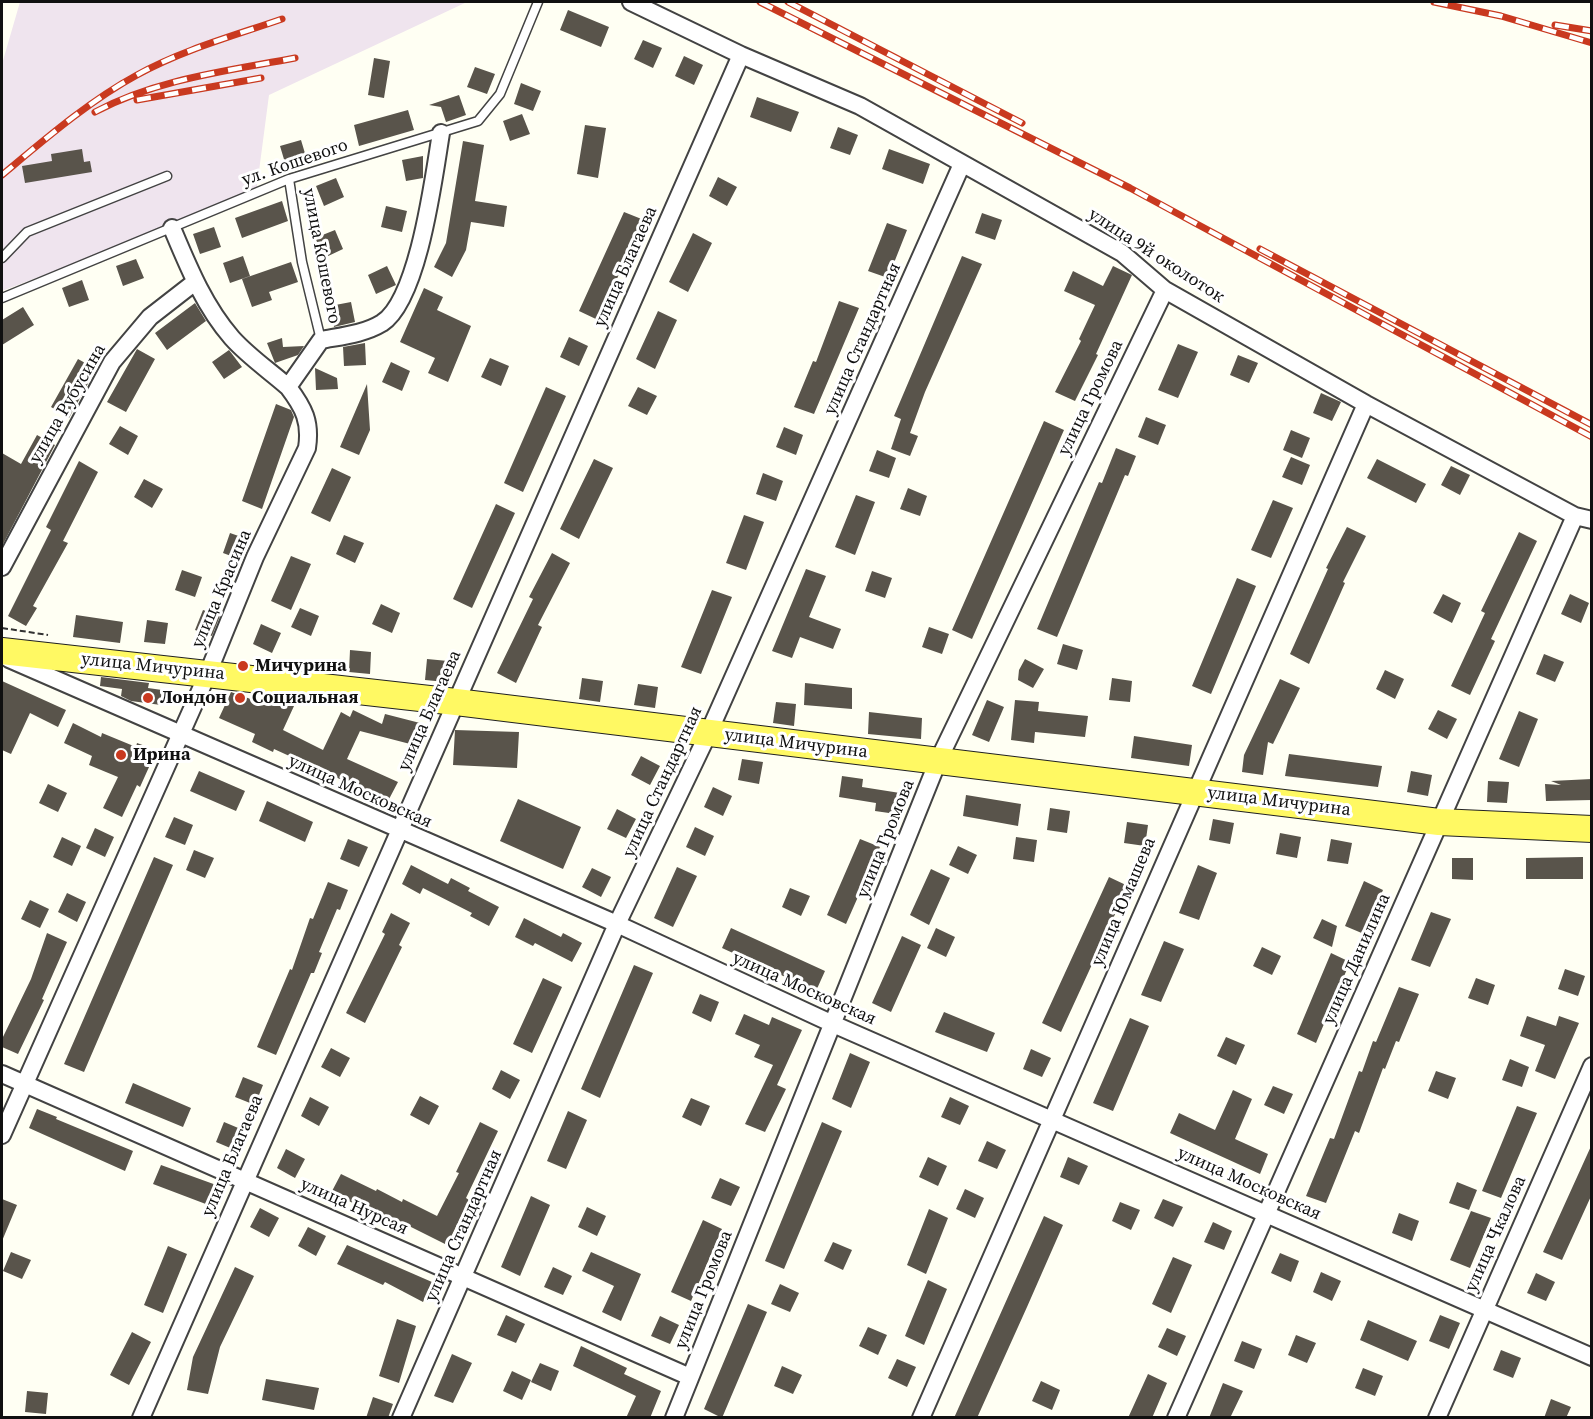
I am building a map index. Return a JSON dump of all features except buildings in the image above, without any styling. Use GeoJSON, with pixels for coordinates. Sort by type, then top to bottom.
{"type":"FeatureCollection","features":[{"type":"Feature","properties":{"kind":"main road","name":"улица Мичурина"},"geometry":{"type":"LineString","coordinates":[[2,653],[208,672],[1439,822],[1592,829]]}},
{"type":"Feature","properties":{"kind":"street","name":"улица 9й околоток"},"geometry":{"type":"LineString","coordinates":[[631,2],[741,55],[860,106],[1122,253],[1165,290],[1366,404],[1575,516],[1592,520]]}},
{"type":"Feature","properties":{"kind":"street","name":"улица Благаева"},"geometry":{"type":"LineString","coordinates":[[141,1418],[162,1375],[244,1179],[741,55]]}},
{"type":"Feature","properties":{"kind":"street"},"geometry":{"type":"LineString","coordinates":[[288,387],[321,340],[355,334],[384,322],[396,306],[410,282],[431,197],[441,133]]}},
{"type":"Feature","properties":{"kind":"street","name":"улица Стандартная"},"geometry":{"type":"LineString","coordinates":[[401,1418],[617,924],[708,734],[962,164]]}},
{"type":"Feature","properties":{"kind":"street","name":"улица Красина"},"geometry":{"type":"LineString","coordinates":[[2,1135],[208,672],[255,557],[306,448],[309,432],[305,410],[288,387],[250,357],[231,336],[195,282],[172,228]]}},
{"type":"Feature","properties":{"kind":"street","name":"улица Рубусина"},"geometry":{"type":"LineString","coordinates":[[2,567],[112,362],[150,317],[195,282]]}},
{"type":"Feature","properties":{"kind":"street","name":"улица Громова"},"geometry":{"type":"LineString","coordinates":[[674,1418],[938,761],[1165,290]]}},
{"type":"Feature","properties":{"kind":"street","name":"улица Юмашева"},"geometry":{"type":"LineString","coordinates":[[921,1418],[1193,792],[1366,404]]}},
{"type":"Feature","properties":{"kind":"street","name":"улица Данилина"},"geometry":{"type":"LineString","coordinates":[[1176,1418],[1575,516]]}},
{"type":"Feature","properties":{"kind":"street","name":"улица Московская"},"geometry":{"type":"LineString","coordinates":[[2,653],[179,734],[617,924],[833,1024],[1267,1212],[1592,1357]]}},
{"type":"Feature","properties":{"kind":"street","name":"улица Чкалова"},"geometry":{"type":"LineString","coordinates":[[1437,1418],[1592,1066]]}},
{"type":"Feature","properties":{"kind":"street","name":"улица Нурсая"},"geometry":{"type":"LineString","coordinates":[[2,1074],[690,1377]]}},
{"type":"Feature","properties":{"kind":"lane","name":"ул. Кошевого"},"geometry":{"type":"LineString","coordinates":[[2,298],[289,179],[478,121],[500,94],[538,2]]}},
{"type":"Feature","properties":{"kind":"lane"},"geometry":{"type":"LineString","coordinates":[[2,258],[27,232],[167,176]]}},
{"type":"Feature","properties":{"kind":"lane","name":"улица Кошевого"},"geometry":{"type":"LineString","coordinates":[[289,179],[302,262],[321,340]]}},
{"type":"Feature","properties":{"kind":"shaded area"},"geometry":{"type":"Polygon","coordinates":[[[20,2],[467,2],[269,95],[256,194],[2,291],[2,64],[20,2]]]}},
{"type":"Feature","properties":{"kind":"railway"},"geometry":{"type":"LineString","coordinates":[[760,2],[1130,188],[1592,437]]}},
{"type":"Feature","properties":{"kind":"railway"},"geometry":{"type":"LineString","coordinates":[[788,2],[1022,123]]}},
{"type":"Feature","properties":{"kind":"railway"},"geometry":{"type":"LineString","coordinates":[[1434,2],[1501,16],[1592,43]]}},
{"type":"Feature","properties":{"kind":"railway"},"geometry":{"type":"LineString","coordinates":[[2,175],[84,109],[119,85],[154,66],[190,51],[282,19]]}},
{"type":"Feature","properties":{"kind":"railway"},"geometry":{"type":"LineString","coordinates":[[1555,25],[1592,31]]}},
{"type":"Feature","properties":{"kind":"railway"},"geometry":{"type":"LineString","coordinates":[[95,112],[143,91],[168,84],[295,58]]}},
{"type":"Feature","properties":{"kind":"railway"},"geometry":{"type":"LineString","coordinates":[[137,100],[261,78]]}},
{"type":"Feature","properties":{"kind":"railway"},"geometry":{"type":"LineString","coordinates":[[1260,249],[1592,425]]}},
{"type":"Feature","properties":{"kind":"place","name":"Мичурина"},"geometry":{"type":"Point","coordinates":[243,666]}},
{"type":"Feature","properties":{"kind":"place","name":"Лондон"},"geometry":{"type":"Point","coordinates":[148,698]}},
{"type":"Feature","properties":{"kind":"place","name":"Социальная"},"geometry":{"type":"Point","coordinates":[240,698]}},
{"type":"Feature","properties":{"kind":"place","name":"Ирина"},"geometry":{"type":"Point","coordinates":[121,755]}}]}
